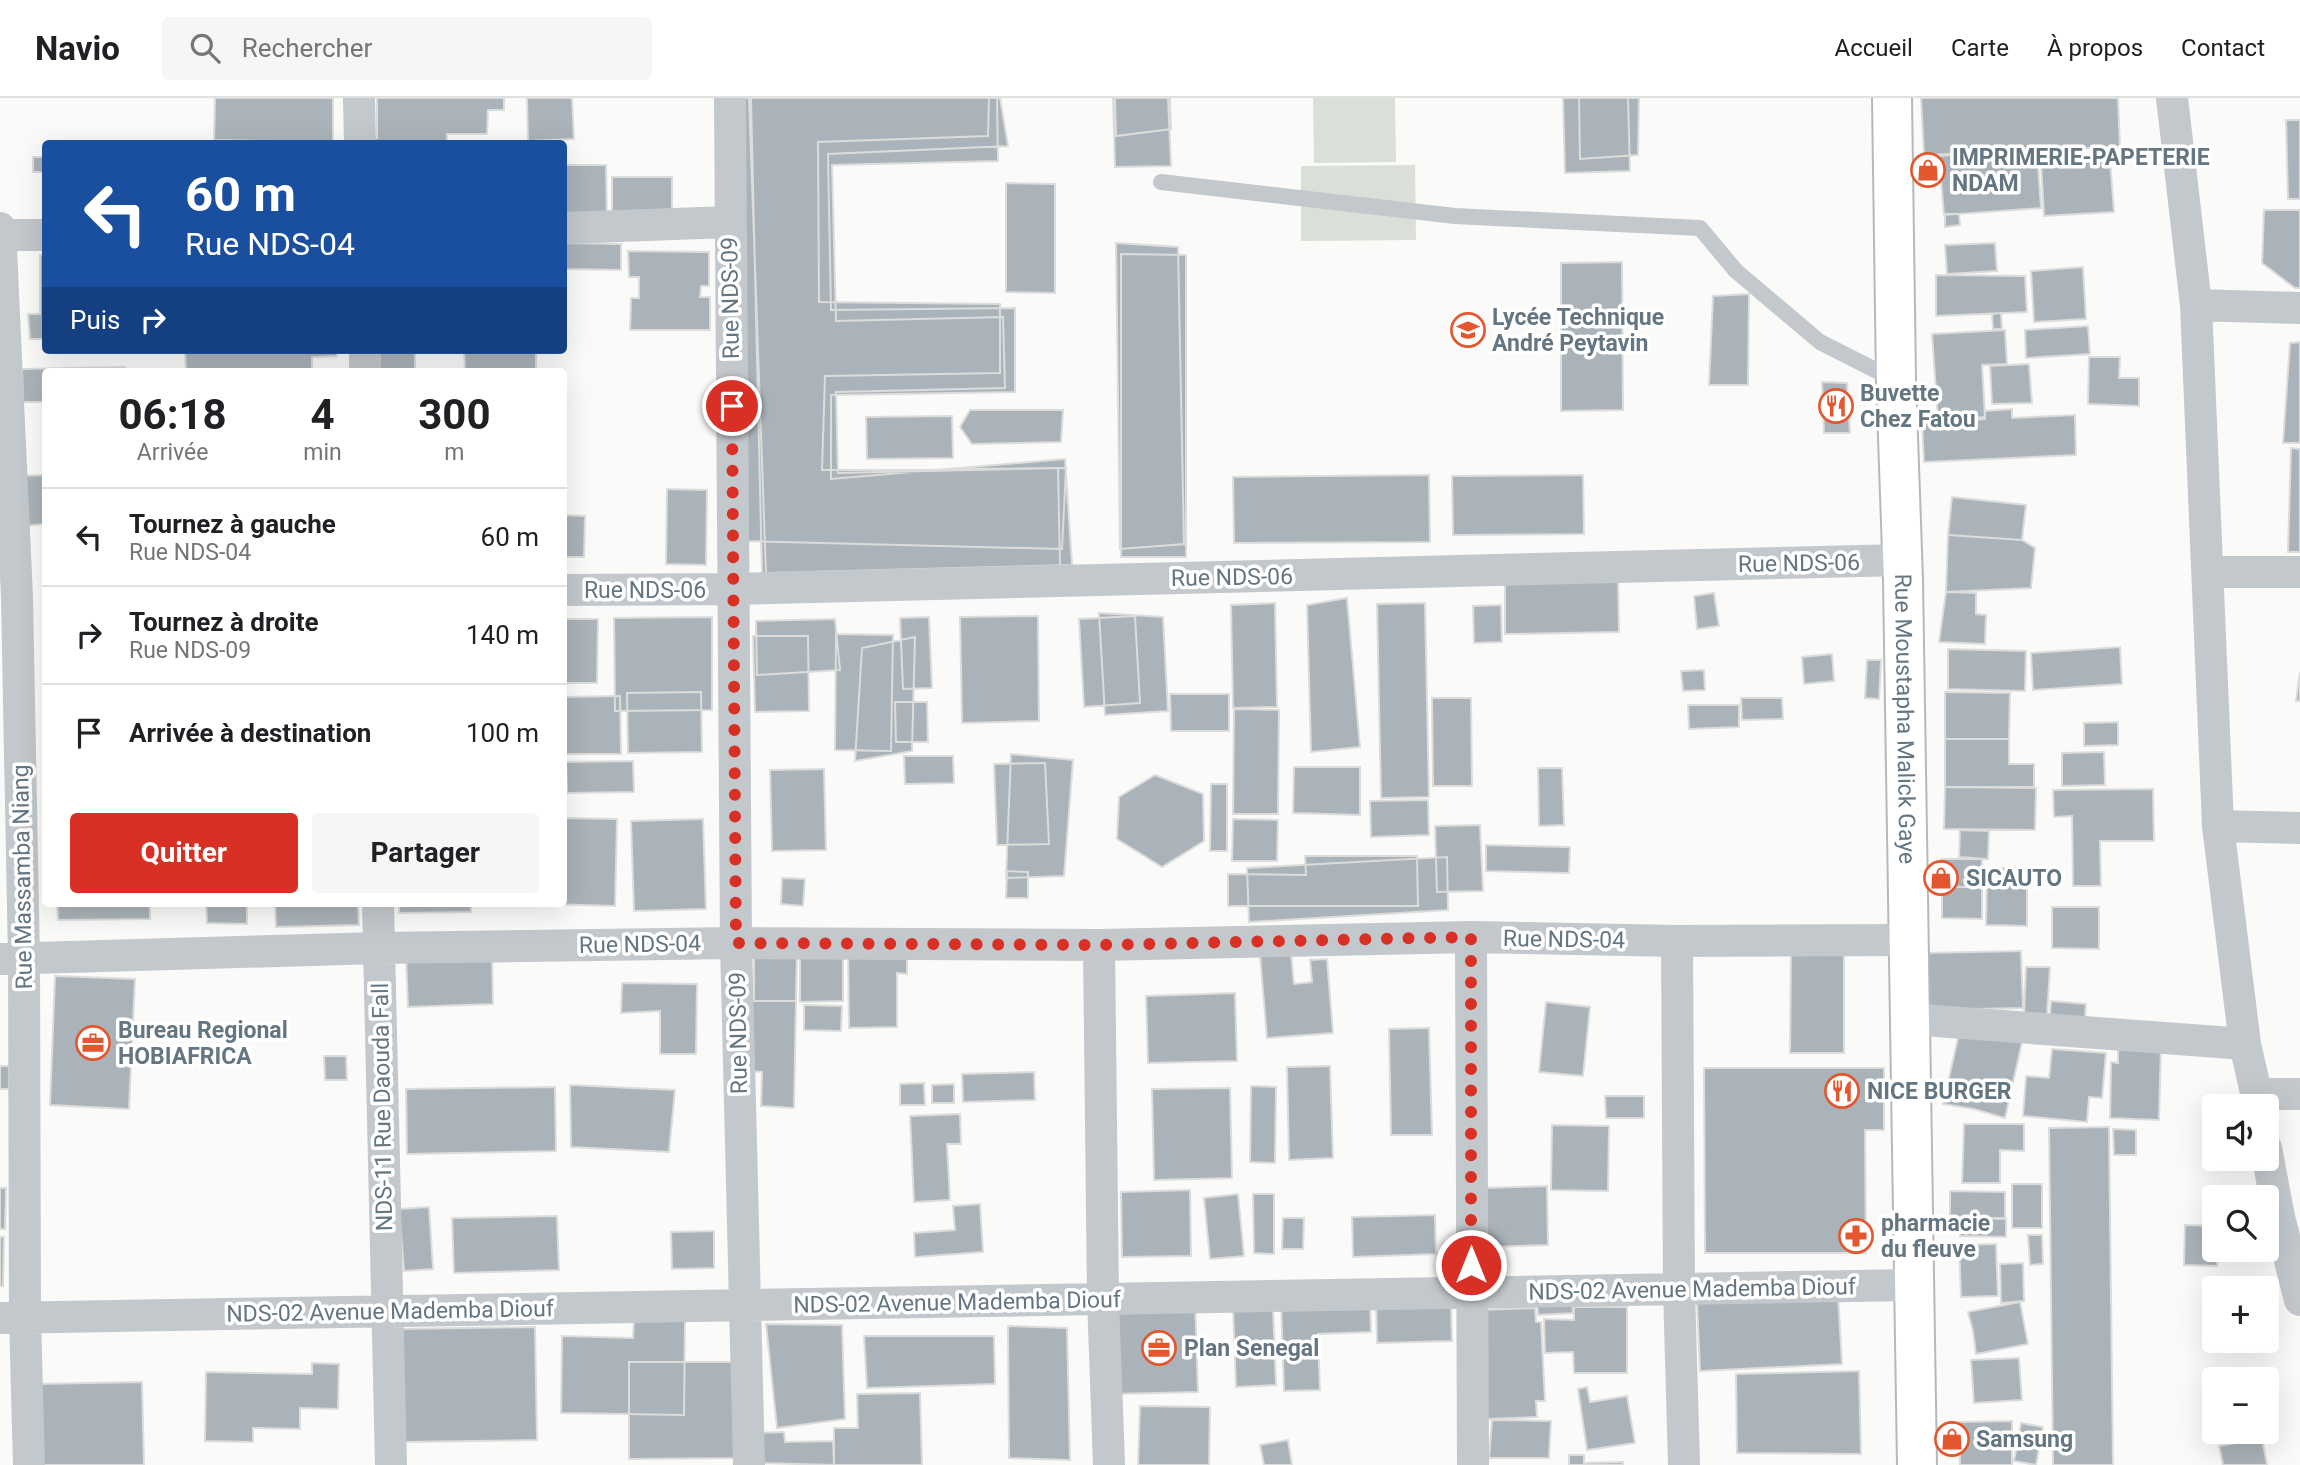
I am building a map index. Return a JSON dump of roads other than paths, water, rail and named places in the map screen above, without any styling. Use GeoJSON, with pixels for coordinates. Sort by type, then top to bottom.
{"type":"FeatureCollection","features":[{"type":"Feature","properties":{"kind":"street"},"geometry":{"type":"LineString","coordinates":[[359,98],[360,140]]}},
{"type":"Feature","properties":{"kind":"street","name":"Rue NDS-09"},"geometry":{"type":"LineString","coordinates":[[730,98],[736,943],[748,1465]]}},
{"type":"Feature","properties":{"kind":"street","name":"Rue Moustapha Malick Gaye"},"geometry":{"type":"LineString","coordinates":[[1892,98],[1917,1465]]}},
{"type":"Feature","properties":{"kind":"street"},"geometry":{"type":"LineString","coordinates":[[2172,98],[2196,304],[2218,826],[2245,1044],[2257,1094]]}},
{"type":"Feature","properties":{"kind":"street"},"geometry":{"type":"LineString","coordinates":[[567,228],[729,222]]}},
{"type":"Feature","properties":{"kind":"street","name":"Rue Massamba Niang"},"geometry":{"type":"LineString","coordinates":[[0,228],[21,597],[12,959],[12,1318],[29,1465]]}},
{"type":"Feature","properties":{"kind":"street"},"geometry":{"type":"LineString","coordinates":[[0,235],[42,235]]}},
{"type":"Feature","properties":{"kind":"street"},"geometry":{"type":"LineString","coordinates":[[2196,304],[2300,308]]}},
{"type":"Feature","properties":{"kind":"street","name":"Rue NDS-06"},"geometry":{"type":"LineString","coordinates":[[567,590],[734,589],[1901,560]]}},
{"type":"Feature","properties":{"kind":"street"},"geometry":{"type":"LineString","coordinates":[[2208,572],[2300,572]]}},
{"type":"Feature","properties":{"kind":"street"},"geometry":{"type":"LineString","coordinates":[[2218,826],[2300,828]]}},
{"type":"Feature","properties":{"kind":"street","name":"NDS-11 Rue Daouda Fall"},"geometry":{"type":"LineString","coordinates":[[377,907],[391,1465]]}},
{"type":"Feature","properties":{"kind":"street"},"geometry":{"type":"LineString","coordinates":[[1471,937],[1473,1465]]}},
{"type":"Feature","properties":{"kind":"street","name":"Rue NDS-04"},"geometry":{"type":"LineString","coordinates":[[12,959],[379,948],[736,943],[1099,945],[1471,937],[1677,941],[1909,940]]}},
{"type":"Feature","properties":{"kind":"street"},"geometry":{"type":"LineString","coordinates":[[1677,941],[1679,1289],[1684,1465]]}},
{"type":"Feature","properties":{"kind":"street"},"geometry":{"type":"LineString","coordinates":[[1099,945],[1103,1299],[1109,1465]]}},
{"type":"Feature","properties":{"kind":"street"},"geometry":{"type":"LineString","coordinates":[[1909,1019],[2245,1044]]}},
{"type":"Feature","properties":{"kind":"street"},"geometry":{"type":"LineString","coordinates":[[2279,1097],[2300,1094]]}},
{"type":"Feature","properties":{"kind":"street"},"geometry":{"type":"LineString","coordinates":[[2270,1171],[2300,1300]]}},
{"type":"Feature","properties":{"kind":"street","name":"NDS-02 Avenue Mademba Diouf"},"geometry":{"type":"LineString","coordinates":[[12,1318],[1914,1285]]}},
{"type":"Feature","properties":{"kind":"lane"},"geometry":{"type":"LineString","coordinates":[[1161,182],[1455,216],[1700,228],[1736,271],[1820,342],[1896,380]]}},
{"type":"Feature","properties":{"kind":"place","name":"IMPRIMERIE-PAPETERIE NDAM"},"geometry":{"type":"Point","coordinates":[1928,170]}},
{"type":"Feature","properties":{"kind":"place","name":"Lycée Technique André Peytavin"},"geometry":{"type":"Point","coordinates":[1468,330]}},
{"type":"Feature","properties":{"kind":"place","name":"Buvette Chez Fatou"},"geometry":{"type":"Point","coordinates":[1836,406]}},
{"type":"Feature","properties":{"kind":"place","name":"SICAUTO"},"geometry":{"type":"Point","coordinates":[1941,878]}},
{"type":"Feature","properties":{"kind":"place","name":"Bureau Regional HOBIAFRICA"},"geometry":{"type":"Point","coordinates":[93,1043]}},
{"type":"Feature","properties":{"kind":"place","name":"NICE BURGER"},"geometry":{"type":"Point","coordinates":[1842,1091]}},
{"type":"Feature","properties":{"kind":"place","name":"pharmacie du fleuve"},"geometry":{"type":"Point","coordinates":[1856,1236]}},
{"type":"Feature","properties":{"kind":"place","name":"Plan Senegal"},"geometry":{"type":"Point","coordinates":[1159,1348]}},
{"type":"Feature","properties":{"kind":"place","name":"Samsung"},"geometry":{"type":"Point","coordinates":[1952,1439]}}]}
